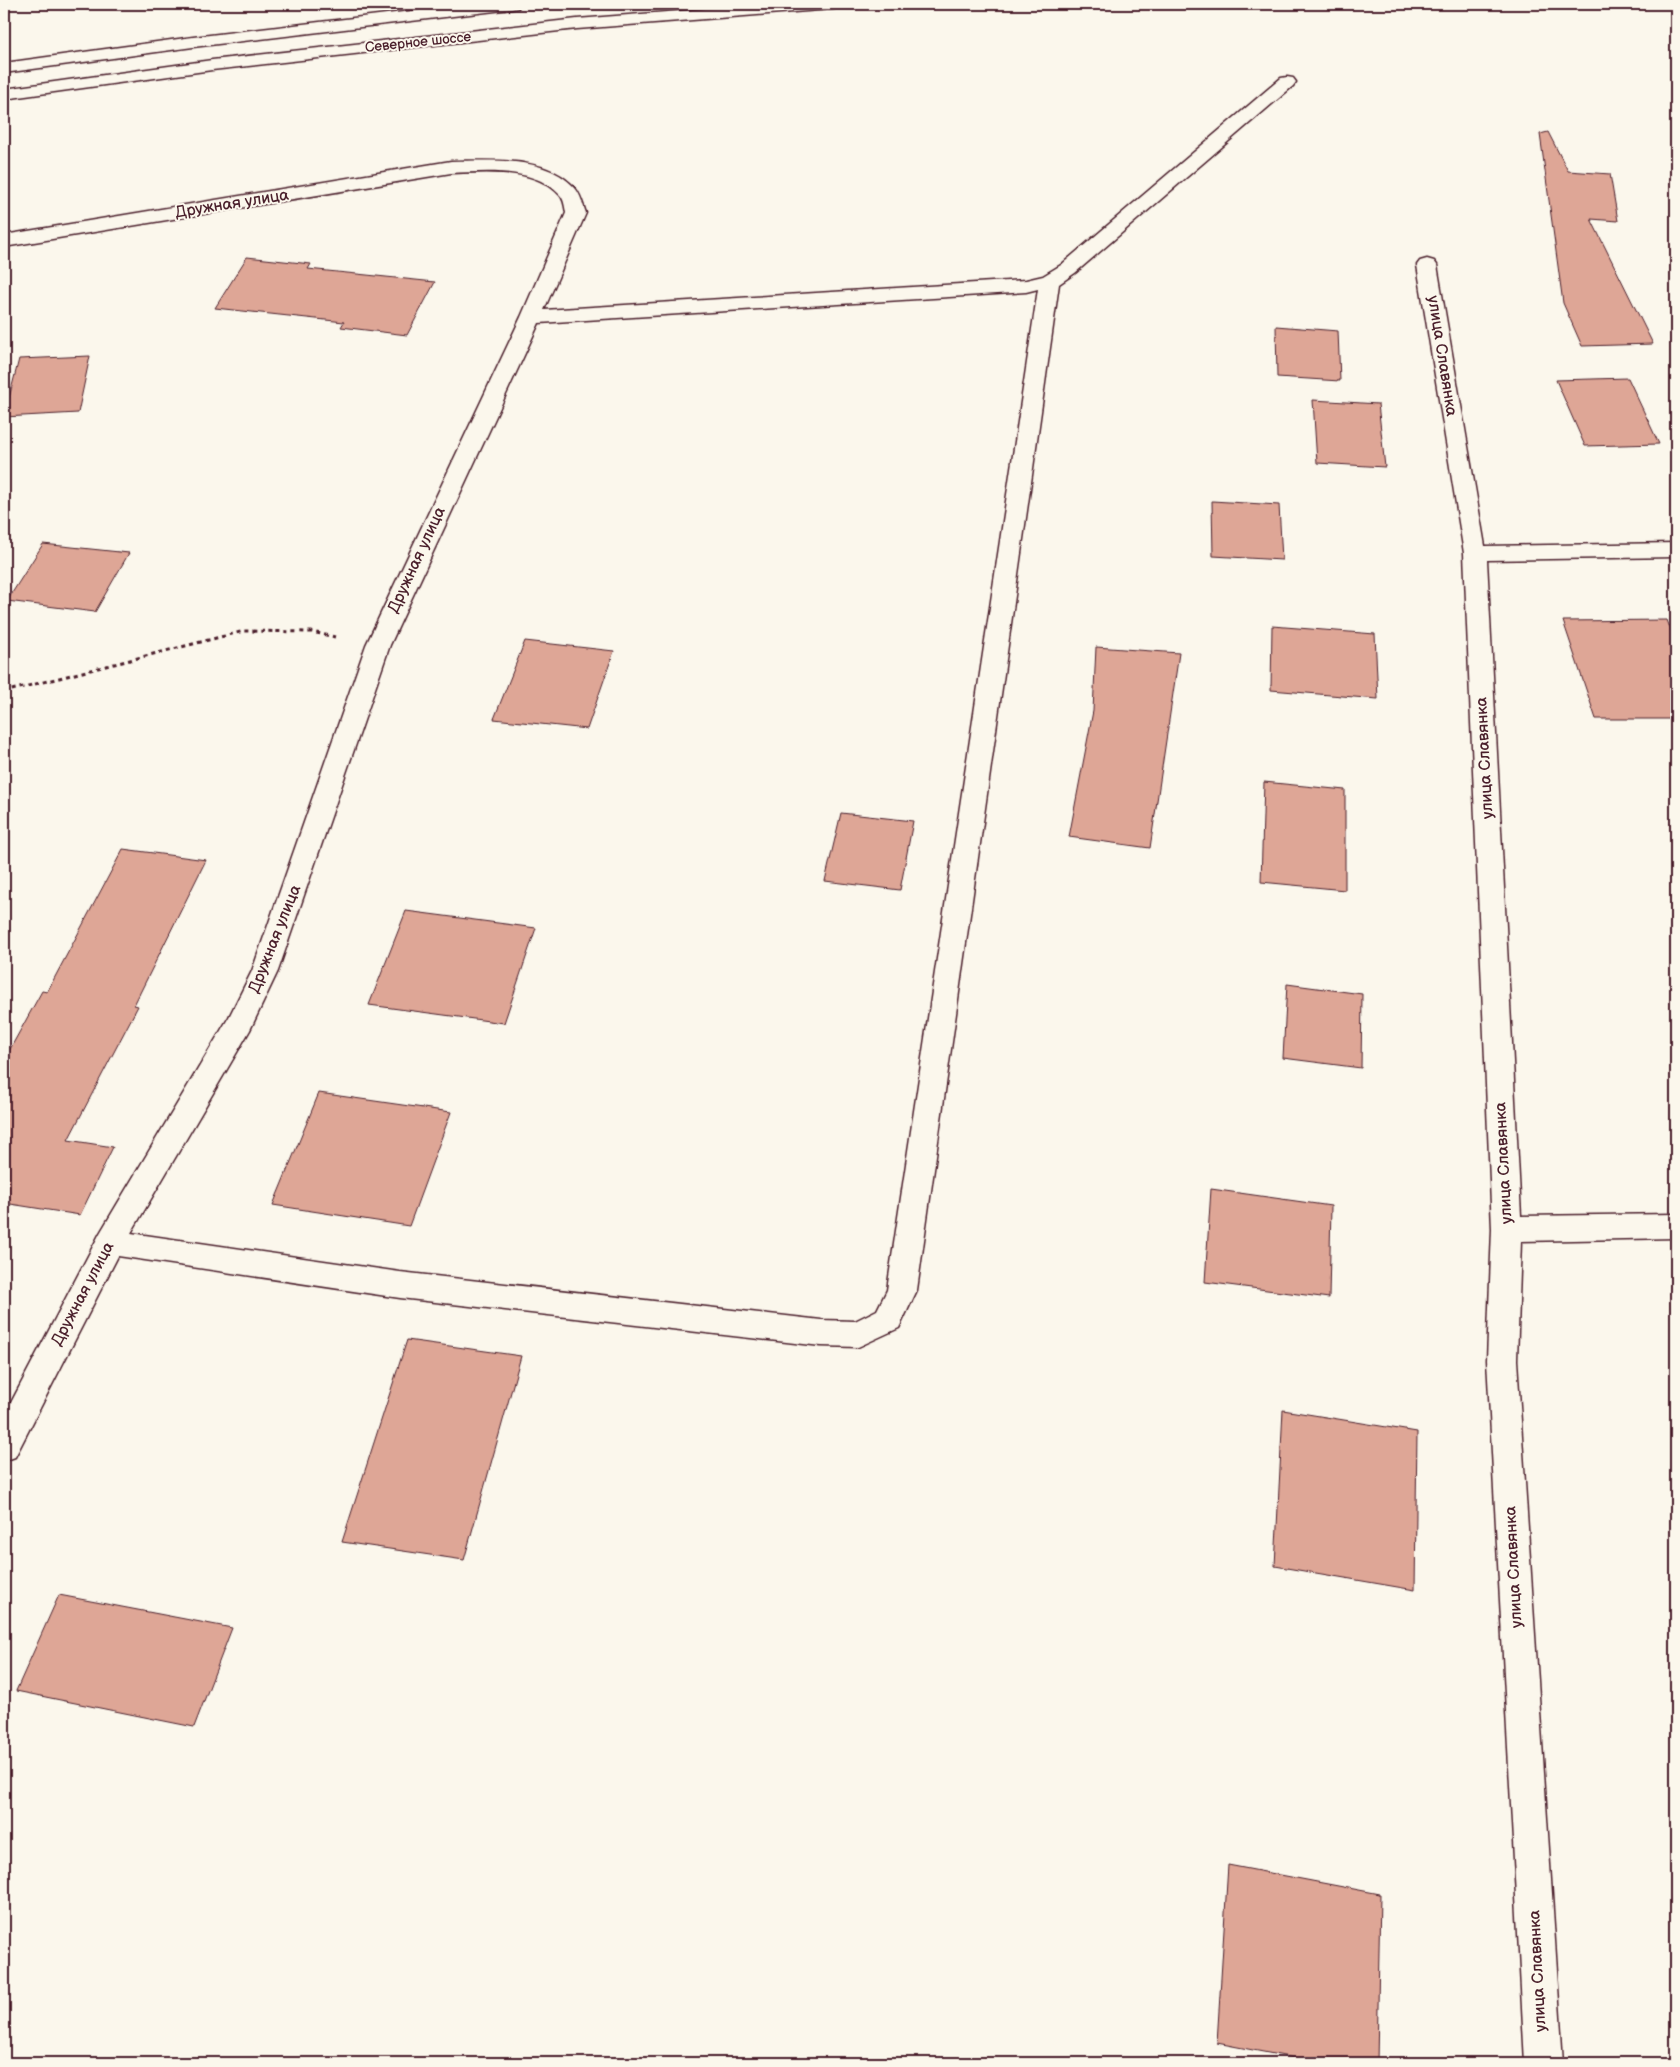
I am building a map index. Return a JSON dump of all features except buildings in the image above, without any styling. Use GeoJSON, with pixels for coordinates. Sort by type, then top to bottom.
{"type":"FeatureCollection","features":[{"type":"Feature","properties":{"kind":"street","name":"Северное шоссе"},"geometry":{"type":"LineString","coordinates":[[4,68],[193,42],[512,4]]}},
{"type":"Feature","properties":{"kind":"street","name":"Северное шоссе"},"geometry":{"type":"LineString","coordinates":[[4,94],[212,64],[567,25],[833,4]]}},
{"type":"Feature","properties":{"kind":"street"},"geometry":{"type":"LineString","coordinates":[[531,317],[1026,286],[1049,281],[1068,269],[1287,82]]}},
{"type":"Feature","properties":{"kind":"street","name":"Дружная улица"},"geometry":{"type":"LineString","coordinates":[[4,241],[451,167],[515,166],[550,178],[569,193],[576,213],[531,317],[378,645],[265,971],[240,1022],[110,1242],[4,1447]]}},
{"type":"Feature","properties":{"kind":"street","name":"улица Славянка"},"geometry":{"type":"LineString","coordinates":[[1427,265],[1475,553],[1507,1229],[1502,1360],[1544,2063]]}},
{"type":"Feature","properties":{"kind":"street"},"geometry":{"type":"LineString","coordinates":[[110,1242],[400,1285],[821,1333],[858,1334],[888,1319],[902,1290],[1049,281]]}},
{"type":"Feature","properties":{"kind":"street"},"geometry":{"type":"LineString","coordinates":[[1475,553],[1676,550]]}},
{"type":"Feature","properties":{"kind":"street"},"geometry":{"type":"LineString","coordinates":[[1507,1229],[1676,1226]]}},
{"type":"Feature","properties":{"kind":"path"},"geometry":{"type":"LineString","coordinates":[[4,692],[244,631],[312,632],[378,645]]}}]}
